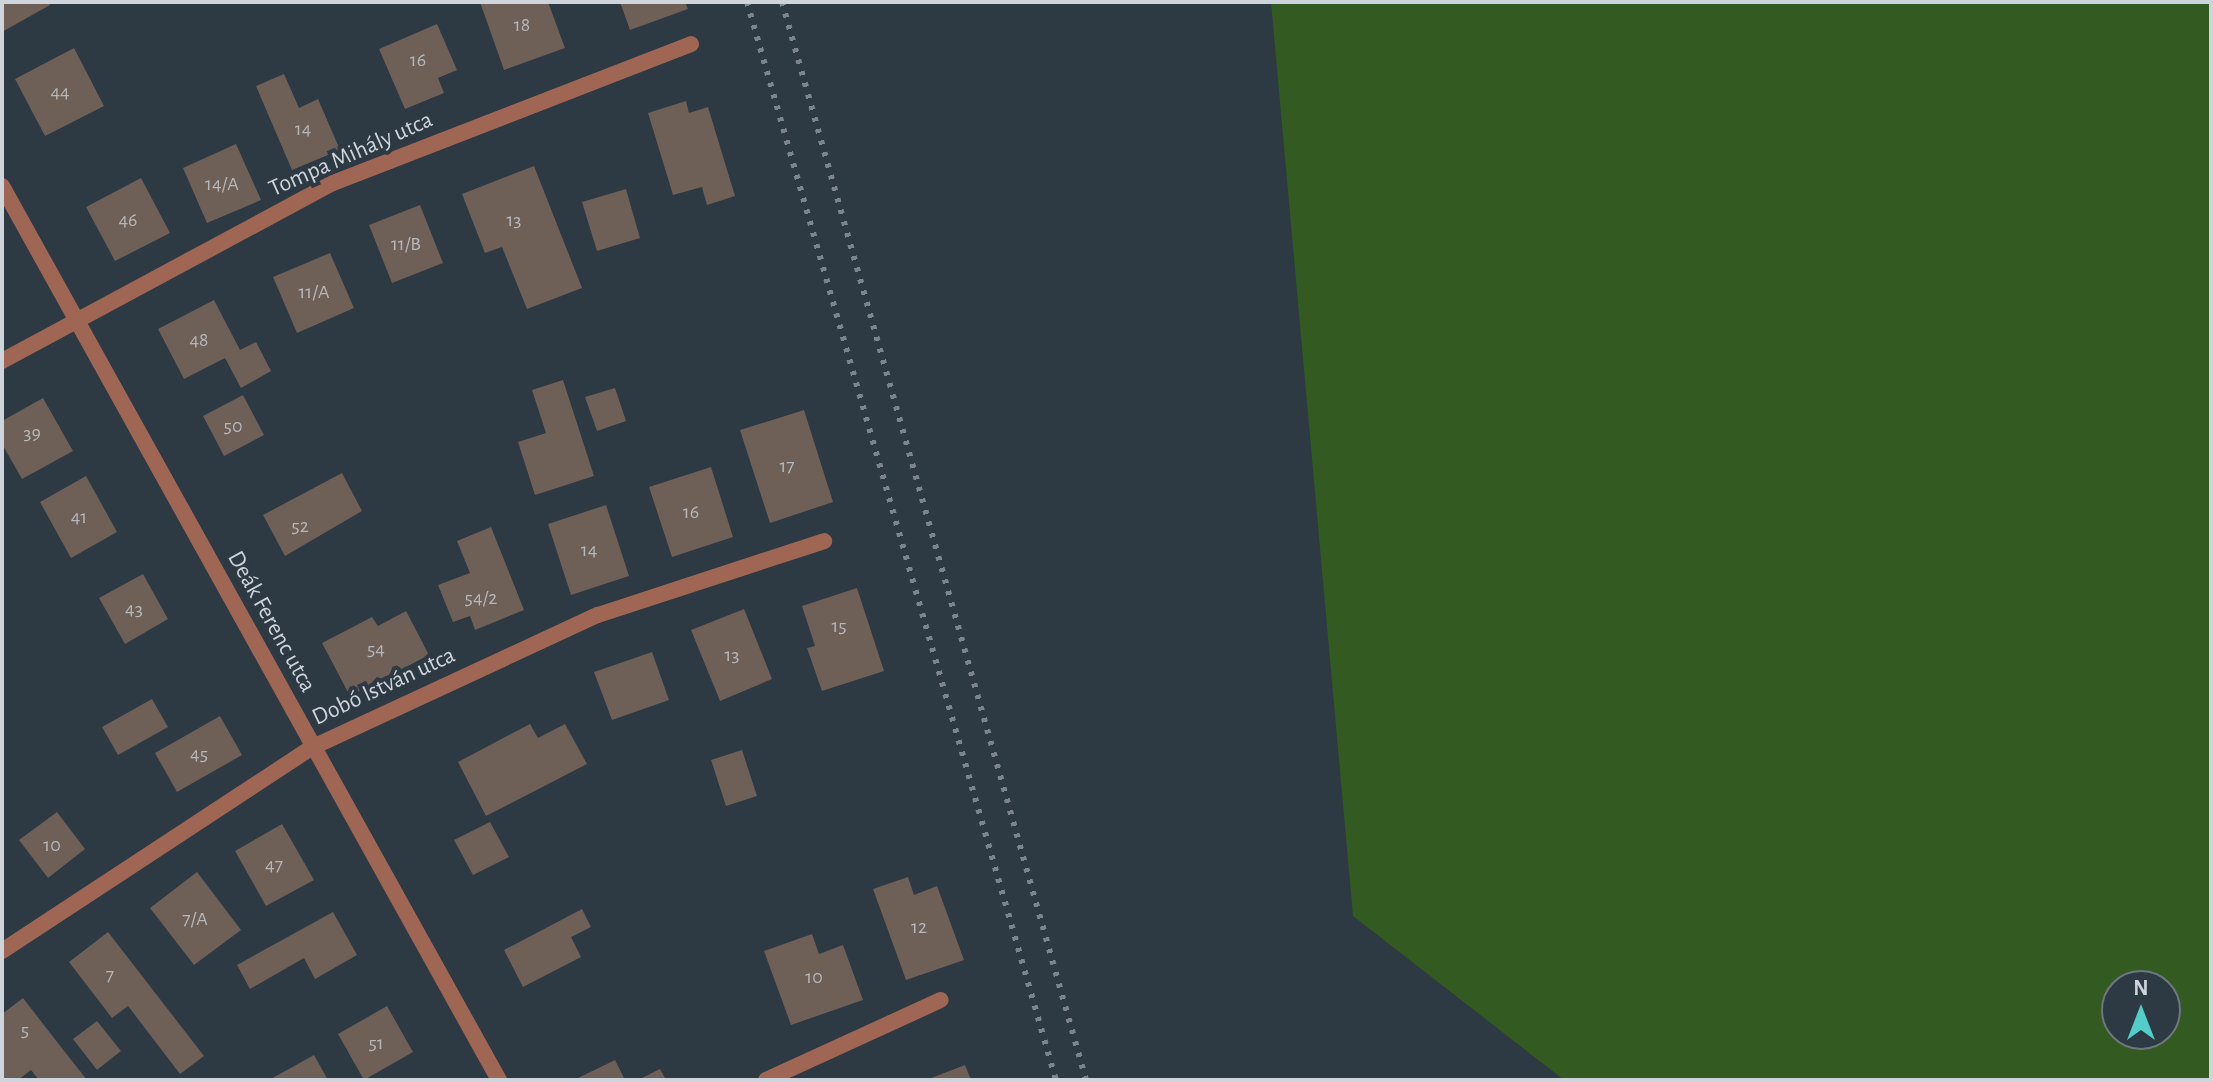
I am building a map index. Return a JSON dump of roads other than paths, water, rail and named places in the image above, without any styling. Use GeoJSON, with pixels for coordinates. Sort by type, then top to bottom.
{"type":"FeatureCollection","features":[{"type":"Feature","properties":{"kind":"street","name":"Tompa Mihály utca"},"geometry":{"type":"LineString","coordinates":[[2,361],[333,183],[691,44]]}},
{"type":"Feature","properties":{"kind":"street","name":"Deák Ferenc utca"},"geometry":{"type":"LineString","coordinates":[[2,186],[499,1080]]}},
{"type":"Feature","properties":{"kind":"street","name":"Dobó István utca"},"geometry":{"type":"LineString","coordinates":[[2,951],[313,747],[598,615],[824,541]]}},
{"type":"Feature","properties":{"kind":"street"},"geometry":{"type":"LineString","coordinates":[[766,1080],[941,1000]]}},
{"type":"Feature","properties":{"kind":"railway"},"geometry":{"type":"LineString","coordinates":[[747,2],[1056,1080]]}},
{"type":"Feature","properties":{"kind":"railway"},"geometry":{"type":"LineString","coordinates":[[782,2],[1086,1080]]}}]}
